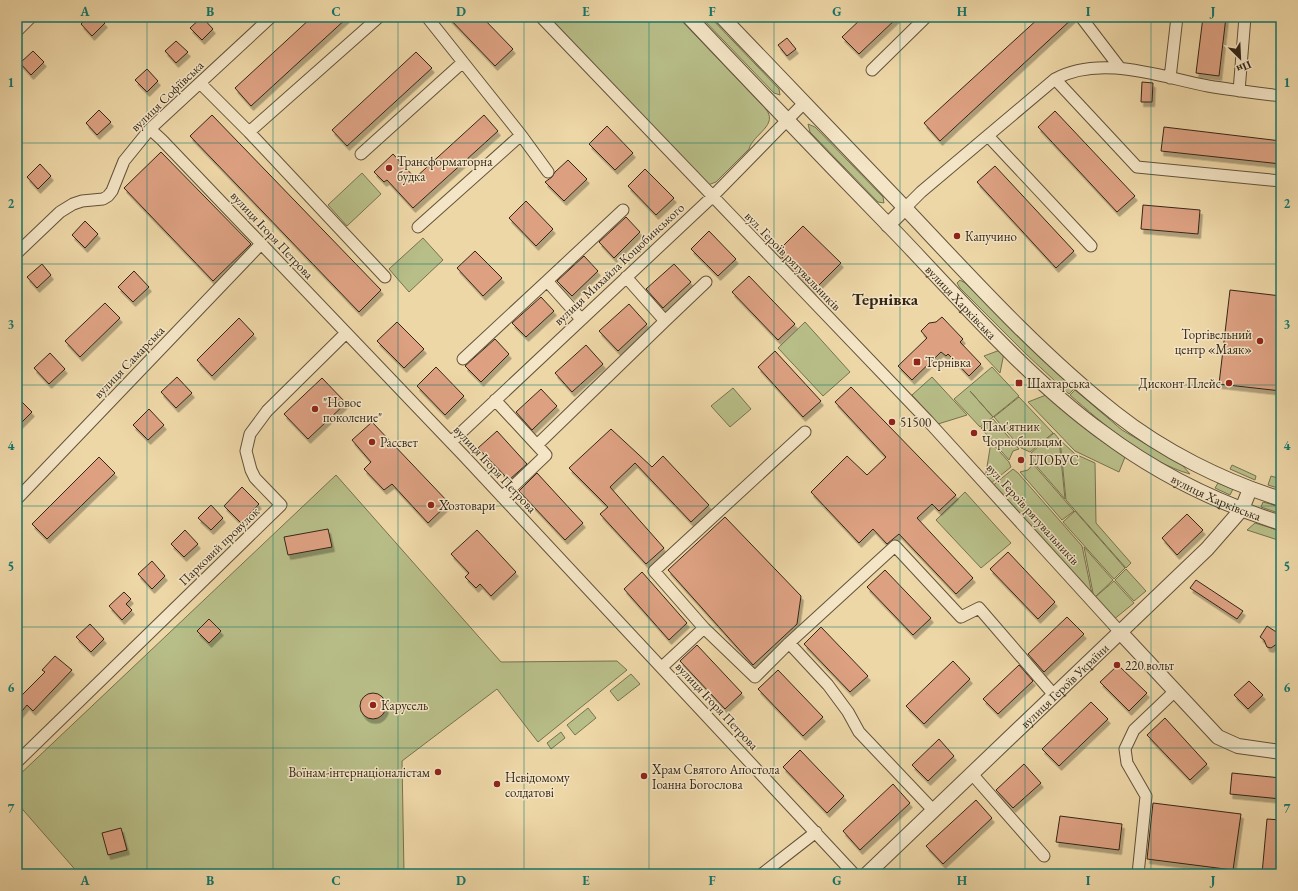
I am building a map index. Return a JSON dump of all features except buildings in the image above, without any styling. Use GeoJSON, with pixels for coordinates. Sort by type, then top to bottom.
{"type":"FeatureCollection","features":[{"type":"Feature","properties":{"kind":"street"},"geometry":{"type":"LineString","coordinates":[[17,31],[31,17]]}},
{"type":"Feature","properties":{"kind":"street","name":"вулиця Софіївська"},"geometry":{"type":"LineString","coordinates":[[17,253],[60,212],[73,204],[82,201],[102,199],[108,196],[112,191],[124,161],[150,129],[271,17]]}},
{"type":"Feature","properties":{"kind":"street"},"geometry":{"type":"LineString","coordinates":[[249,132],[379,17]]}},
{"type":"Feature","properties":{"kind":"street"},"geometry":{"type":"LineString","coordinates":[[428,17],[521,135],[548,172]]}},
{"type":"Feature","properties":{"kind":"street","name":"вул. Героїв рятувальників"},"geometry":{"type":"LineString","coordinates":[[541,17],[938,432],[1120,632]]}},
{"type":"Feature","properties":{"kind":"street","name":"вулиця Харківська"},"geometry":{"type":"LineString","coordinates":[[689,17],[1023,364],[1101,432],[1135,455],[1172,477],[1242,509],[1281,523]]}},
{"type":"Feature","properties":{"kind":"street","name":"вулиця Харківська"},"geometry":{"type":"LineString","coordinates":[[722,17],[964,271],[1037,345],[1116,414],[1152,439],[1209,470],[1250,489],[1281,499]]}},
{"type":"Feature","properties":{"kind":"street"},"geometry":{"type":"LineString","coordinates":[[872,70],[926,17]]}},
{"type":"Feature","properties":{"kind":"street"},"geometry":{"type":"LineString","coordinates":[[1081,17],[1120,68]]}},
{"type":"Feature","properties":{"kind":"street"},"geometry":{"type":"LineString","coordinates":[[1170,78],[1177,17]]}},
{"type":"Feature","properties":{"kind":"street"},"geometry":{"type":"LineString","coordinates":[[1239,91],[1245,17]]}},
{"type":"Feature","properties":{"kind":"street"},"geometry":{"type":"LineString","coordinates":[[361,154],[463,62]]}},
{"type":"Feature","properties":{"kind":"street"},"geometry":{"type":"LineString","coordinates":[[888,225],[921,192],[989,137],[1055,79],[1066,73],[1078,70],[1120,68],[1239,91],[1281,96]]}},
{"type":"Feature","properties":{"kind":"street"},"geometry":{"type":"LineString","coordinates":[[1055,79],[1137,167],[1281,181]]}},
{"type":"Feature","properties":{"kind":"street"},"geometry":{"type":"LineString","coordinates":[[200,82],[249,132],[384,277]]}},
{"type":"Feature","properties":{"kind":"street","name":"вулиця Михайла Коцюбинського"},"geometry":{"type":"LineString","coordinates":[[451,442],[712,197],[804,103]]}},
{"type":"Feature","properties":{"kind":"street","name":"вулиця Ігоря Петрова"},"geometry":{"type":"LineString","coordinates":[[150,129],[451,442],[854,874]]}},
{"type":"Feature","properties":{"kind":"street"},"geometry":{"type":"LineString","coordinates":[[418,227],[521,135]]}},
{"type":"Feature","properties":{"kind":"street"},"geometry":{"type":"LineString","coordinates":[[989,137],[1091,246]]}},
{"type":"Feature","properties":{"kind":"street"},"geometry":{"type":"LineString","coordinates":[[463,359],[623,210]]}},
{"type":"Feature","properties":{"kind":"street","name":"вулиця Самарська"},"geometry":{"type":"LineString","coordinates":[[17,499],[261,244]]}},
{"type":"Feature","properties":{"kind":"street"},"geometry":{"type":"LineString","coordinates":[[948,287],[964,271]]}},
{"type":"Feature","properties":{"kind":"street"},"geometry":{"type":"LineString","coordinates":[[626,278],[665,321]]}},
{"type":"Feature","properties":{"kind":"street"},"geometry":{"type":"LineString","coordinates":[[547,281],[581,319]]}},
{"type":"Feature","properties":{"kind":"street"},"geometry":{"type":"LineString","coordinates":[[537,445],[706,282]]}},
{"type":"Feature","properties":{"kind":"street","name":"Парковий провулок"},"geometry":{"type":"LineString","coordinates":[[17,762],[281,506],[255,478],[251,470],[246,451],[250,434],[267,411],[346,333]]}},
{"type":"Feature","properties":{"kind":"street"},"geometry":{"type":"LineString","coordinates":[[495,400],[546,455],[502,497]]}},
{"type":"Feature","properties":{"kind":"street"},"geometry":{"type":"LineString","coordinates":[[805,432],[654,571],[704,628],[755,677],[895,546],[961,617],[979,608],[1054,695]]}},
{"type":"Feature","properties":{"kind":"street","name":"вулиця Героїв України"},"geometry":{"type":"LineString","coordinates":[[867,874],[1207,549],[1242,509],[1250,489]]}},
{"type":"Feature","properties":{"kind":"street"},"geometry":{"type":"LineString","coordinates":[[662,667],[704,628]]}},
{"type":"Feature","properties":{"kind":"street"},"geometry":{"type":"LineString","coordinates":[[1120,632],[1218,737],[1229,744],[1249,749],[1281,752]]}},
{"type":"Feature","properties":{"kind":"street"},"geometry":{"type":"LineString","coordinates":[[789,644],[828,685],[848,712],[859,732],[934,811]]}},
{"type":"Feature","properties":{"kind":"street"},"geometry":{"type":"LineString","coordinates":[[1138,874],[1146,796],[1127,763],[1125,748],[1134,730],[1175,691]]}},
{"type":"Feature","properties":{"kind":"street"},"geometry":{"type":"LineString","coordinates":[[972,774],[1044,856]]}},
{"type":"Feature","properties":{"kind":"street"},"geometry":{"type":"LineString","coordinates":[[762,874],[816,832]]}},
{"type":"Feature","properties":{"kind":"green space"},"geometry":{"type":"Polygon","coordinates":[[[549,17],[678,17],[765,108],[769,114],[768,124],[751,144],[749,149],[716,182],[708,185],[549,17]]]}},
{"type":"Feature","properties":{"kind":"green space"},"geometry":{"type":"Polygon","coordinates":[[[701,17],[710,17],[779,89],[780,95],[774,93],[701,17]]]}},
{"type":"Feature","properties":{"kind":"green space"},"geometry":{"type":"Polygon","coordinates":[[[808,124],[815,127],[883,197],[884,203],[878,202],[810,132],[808,124]]]}},
{"type":"Feature","properties":{"kind":"green space"},"geometry":{"type":"Polygon","coordinates":[[[362,173],[381,194],[347,226],[328,205],[362,173]]]}},
{"type":"Feature","properties":{"kind":"green space"},"geometry":{"type":"Polygon","coordinates":[[[423,238],[443,260],[409,292],[389,269],[423,238]]]}},
{"type":"Feature","properties":{"kind":"green space"},"geometry":{"type":"Polygon","coordinates":[[[960,280],[965,283],[1032,350],[1074,389],[1069,394],[1027,355],[960,288],[957,283],[960,280]]]}},
{"type":"Feature","properties":{"kind":"green space"},"geometry":{"type":"Polygon","coordinates":[[[805,322],[850,372],[823,396],[778,348],[805,322]]]}},
{"type":"Feature","properties":{"kind":"green space"},"geometry":{"type":"Polygon","coordinates":[[[1000,350],[1004,353],[1000,373],[984,356],[1000,350]]]}},
{"type":"Feature","properties":{"kind":"green space"},"geometry":{"type":"Polygon","coordinates":[[[992,367],[1019,396],[980,427],[954,399],[992,367]]]}},
{"type":"Feature","properties":{"kind":"green space"},"geometry":{"type":"Polygon","coordinates":[[[932,377],[967,415],[938,424],[912,395],[932,377]]]}},
{"type":"Feature","properties":{"kind":"green space"},"geometry":{"type":"Polygon","coordinates":[[[733,388],[751,409],[730,427],[711,406],[733,388]]]}},
{"type":"Feature","properties":{"kind":"green space"},"geometry":{"type":"Polygon","coordinates":[[[1075,390],[1122,430],[1183,466],[1190,474],[1158,461],[1126,441],[1070,395],[1075,390]]]}},
{"type":"Feature","properties":{"kind":"green space"},"geometry":{"type":"Polygon","coordinates":[[[1046,395],[1093,435],[1125,457],[1119,472],[1075,451],[1028,402],[1046,395]]]}},
{"type":"Feature","properties":{"kind":"green space"},"geometry":{"type":"Polygon","coordinates":[[[1019,397],[1053,433],[1030,452],[1021,448],[994,417],[1019,397]]]}},
{"type":"Feature","properties":{"kind":"green space"},"geometry":{"type":"Polygon","coordinates":[[[993,419],[1019,449],[1013,451],[1009,460],[981,428],[993,419]]]}},
{"type":"Feature","properties":{"kind":"green space"},"geometry":{"type":"Polygon","coordinates":[[[1054,433],[1059,439],[1065,499],[1033,462],[1031,453],[1054,433]]]}},
{"type":"Feature","properties":{"kind":"green space"},"geometry":{"type":"Polygon","coordinates":[[[1060,440],[1075,454],[1095,463],[1096,523],[1131,563],[1126,568],[1066,500],[1060,440]]]}},
{"type":"Feature","properties":{"kind":"green space"},"geometry":{"type":"Polygon","coordinates":[[[991,442],[1009,462],[1011,467],[990,484],[985,479],[991,442]]]}},
{"type":"Feature","properties":{"kind":"green space"},"geometry":{"type":"Polygon","coordinates":[[[1033,464],[1074,511],[1062,520],[1020,472],[1028,470],[1033,464]]]}},
{"type":"Feature","properties":{"kind":"green space"},"geometry":{"type":"Polygon","coordinates":[[[1232,465],[1256,476],[1255,480],[1230,469],[1232,465]]]}},
{"type":"Feature","properties":{"kind":"green space"},"geometry":{"type":"Polygon","coordinates":[[[1013,469],[1082,546],[1093,599],[991,487],[1013,469]]]}},
{"type":"Feature","properties":{"kind":"green space"},"geometry":{"type":"Polygon","coordinates":[[[336,475],[501,662],[617,661],[627,670],[538,742],[497,689],[402,761],[404,874],[79,874],[17,803],[17,777],[336,475]]]}},
{"type":"Feature","properties":{"kind":"green space"},"geometry":{"type":"Polygon","coordinates":[[[1271,476],[1281,479],[1281,489],[1268,485],[1271,476]]]}},
{"type":"Feature","properties":{"kind":"green space"},"geometry":{"type":"Polygon","coordinates":[[[1218,483],[1233,489],[1230,495],[1215,488],[1218,483]]]}},
{"type":"Feature","properties":{"kind":"green space"},"geometry":{"type":"Polygon","coordinates":[[[965,492],[1011,543],[981,568],[936,520],[965,492]]]}},
{"type":"Feature","properties":{"kind":"green space"},"geometry":{"type":"Polygon","coordinates":[[[1263,502],[1281,507],[1281,514],[1261,507],[1263,502]]]}},
{"type":"Feature","properties":{"kind":"green space"},"geometry":{"type":"Polygon","coordinates":[[[1075,511],[1125,568],[1114,579],[1063,522],[1075,511]]]}},
{"type":"Feature","properties":{"kind":"green space"},"geometry":{"type":"Polygon","coordinates":[[[1255,523],[1281,531],[1281,541],[1247,530],[1255,523]]]}},
{"type":"Feature","properties":{"kind":"green space"},"geometry":{"type":"Polygon","coordinates":[[[1084,547],[1113,580],[1094,598],[1084,547]]]}},
{"type":"Feature","properties":{"kind":"green space"},"geometry":{"type":"Polygon","coordinates":[[[1126,569],[1146,591],[1134,601],[1115,580],[1126,569]]]}},
{"type":"Feature","properties":{"kind":"green space"},"geometry":{"type":"Polygon","coordinates":[[[1114,581],[1134,603],[1113,620],[1094,598],[1114,581]]]}},
{"type":"Feature","properties":{"kind":"green space"},"geometry":{"type":"Polygon","coordinates":[[[631,674],[640,684],[618,701],[610,691],[631,674]]]}},
{"type":"Feature","properties":{"kind":"green space"},"geometry":{"type":"Polygon","coordinates":[[[588,708],[596,718],[575,735],[567,725],[588,708]]]}},
{"type":"Feature","properties":{"kind":"green space"},"geometry":{"type":"Polygon","coordinates":[[[561,732],[565,738],[551,749],[547,743],[561,732]]]}},
{"type":"Feature","properties":{"kind":"place","name":"Трансформаторна будка"},"geometry":{"type":"Point","coordinates":[389,168]}},
{"type":"Feature","properties":{"kind":"place","name":"Капучино"},"geometry":{"type":"Point","coordinates":[957,236]}},
{"type":"Feature","properties":{"kind":"place","name":"Торгівельний центр «Маяк»"},"geometry":{"type":"Point","coordinates":[1260,341]}},
{"type":"Feature","properties":{"kind":"place","name":"Тернівка"},"geometry":{"type":"Point","coordinates":[917,362]}},
{"type":"Feature","properties":{"kind":"place","name":"Шахтарська"},"geometry":{"type":"Point","coordinates":[1019,383]}},
{"type":"Feature","properties":{"kind":"place","name":"Дисконт Плейс"},"geometry":{"type":"Point","coordinates":[1229,383]}},
{"type":"Feature","properties":{"kind":"place","name":"\"Новое поколение\""},"geometry":{"type":"Point","coordinates":[315,409]}},
{"type":"Feature","properties":{"kind":"place","name":"51500"},"geometry":{"type":"Point","coordinates":[892,422]}},
{"type":"Feature","properties":{"kind":"place","name":"Пам'ятник Чорнобильцям"},"geometry":{"type":"Point","coordinates":[974,433]}},
{"type":"Feature","properties":{"kind":"place","name":"Рассвет"},"geometry":{"type":"Point","coordinates":[372,442]}},
{"type":"Feature","properties":{"kind":"place","name":"ГЛОБУС"},"geometry":{"type":"Point","coordinates":[1021,460]}},
{"type":"Feature","properties":{"kind":"place","name":"Хозтовари"},"geometry":{"type":"Point","coordinates":[431,505]}},
{"type":"Feature","properties":{"kind":"place","name":"220 вольт"},"geometry":{"type":"Point","coordinates":[1117,665]}},
{"type":"Feature","properties":{"kind":"place","name":"Карусель"},"geometry":{"type":"Point","coordinates":[373,705]}},
{"type":"Feature","properties":{"kind":"place","name":"Воїнам-інтернаціоналістам"},"geometry":{"type":"Point","coordinates":[438,772]}},
{"type":"Feature","properties":{"kind":"place","name":"Храм Святого Апостола Іоанна Богослова"},"geometry":{"type":"Point","coordinates":[644,776]}},
{"type":"Feature","properties":{"kind":"place","name":"Невідомому солдатові"},"geometry":{"type":"Point","coordinates":[497,784]}},
{"type":"Feature","properties":{"kind":"district","name":"Тернівка"},"geometry":{"type":"Point","coordinates":[885,299]}}]}
